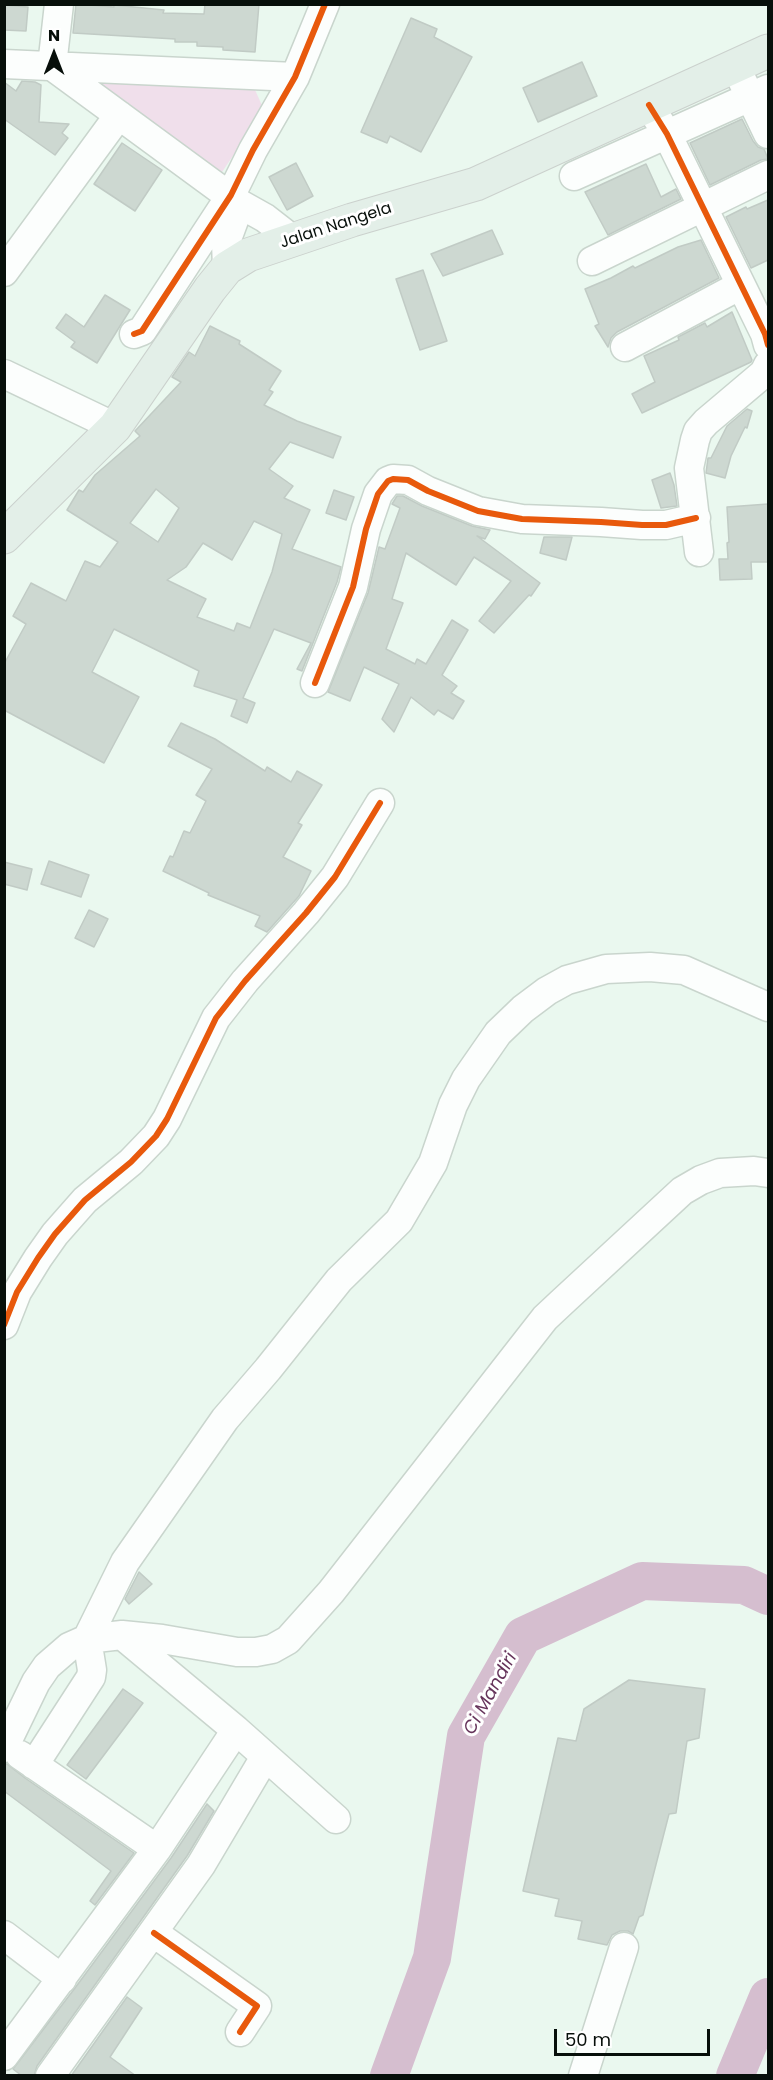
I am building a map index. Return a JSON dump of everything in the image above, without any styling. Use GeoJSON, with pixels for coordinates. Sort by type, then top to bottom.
{"type":"FeatureCollection","features":[{"type":"Feature","properties":{"kind":"main road","name":"Jalan Nangela"},"geometry":{"type":"LineString","coordinates":[[4,537],[114,427],[227,268],[248,255],[292,239],[476,184],[768,51]]}},
{"type":"Feature","properties":{"kind":"street"},"geometry":{"type":"LineString","coordinates":[[52,66],[59,4]]}},
{"type":"Feature","properties":{"kind":"street"},"geometry":{"type":"LineString","coordinates":[[227,268],[226,242],[236,200],[253,150],[295,77],[325,4]]}},
{"type":"Feature","properties":{"kind":"street"},"geometry":{"type":"LineString","coordinates":[[4,64],[295,77]]}},
{"type":"Feature","properties":{"kind":"street"},"geometry":{"type":"LineString","coordinates":[[52,66],[292,239]]}},
{"type":"Feature","properties":{"kind":"street"},"geometry":{"type":"LineString","coordinates":[[736,67],[759,93],[768,134]]}},
{"type":"Feature","properties":{"kind":"street"},"geometry":{"type":"LineString","coordinates":[[574,176],[759,93]]}},
{"type":"Feature","properties":{"kind":"street"},"geometry":{"type":"LineString","coordinates":[[649,105],[667,134],[765,334],[768,345]]}},
{"type":"Feature","properties":{"kind":"street"},"geometry":{"type":"LineString","coordinates":[[4,272],[119,115]]}},
{"type":"Feature","properties":{"kind":"street"},"geometry":{"type":"LineString","coordinates":[[592,261],[768,175]]}},
{"type":"Feature","properties":{"kind":"street"},"geometry":{"type":"LineString","coordinates":[[134,334],[142,331],[236,200]]}},
{"type":"Feature","properties":{"kind":"street"},"geometry":{"type":"LineString","coordinates":[[625,347],[741,285]]}},
{"type":"Feature","properties":{"kind":"street"},"geometry":{"type":"LineString","coordinates":[[699,552],[689,468],[698,431],[764,373],[768,365]]}},
{"type":"Feature","properties":{"kind":"street"},"geometry":{"type":"LineString","coordinates":[[4,374],[114,427]]}},
{"type":"Feature","properties":{"kind":"street"},"geometry":{"type":"LineString","coordinates":[[315,683],[353,587],[366,529],[378,494],[393,479],[408,480],[428,491],[478,511],[522,519],[666,525],[696,518]]}},
{"type":"Feature","properties":{"kind":"street"},"geometry":{"type":"LineString","coordinates":[[4,1325],[17,1292],[56,1234],[85,1200],[131,1162],[156,1136],[167,1119],[216,1018],[335,877],[380,803]]}},
{"type":"Feature","properties":{"kind":"street"},"geometry":{"type":"LineString","coordinates":[[34,1765],[91,1677],[87,1639],[125,1562],[225,1419],[339,1280],[399,1221],[433,1163],[453,1105],[466,1079],[498,1033],[523,1009],[547,991],[567,980],[606,969],[650,967],[684,970],[768,1007]]}},
{"type":"Feature","properties":{"kind":"street"},"geometry":{"type":"LineString","coordinates":[[157,1849],[5,1747],[46,1666],[69,1647],[87,1639],[122,1635],[162,1639],[237,1652],[272,1649],[288,1640],[331,1592],[524,1345],[561,1303],[682,1191],[701,1180],[720,1173],[754,1171],[768,1173]]}},
{"type":"Feature","properties":{"kind":"street"},"geometry":{"type":"LineString","coordinates":[[122,1635],[236,1730],[336,1819]]}},
{"type":"Feature","properties":{"kind":"street"},"geometry":{"type":"LineString","coordinates":[[8,2045],[62,1979],[157,1849],[236,1730]]}},
{"type":"Feature","properties":{"kind":"street"},"geometry":{"type":"LineString","coordinates":[[50,2076],[201,1865],[265,1757]]}},
{"type":"Feature","properties":{"kind":"street"},"geometry":{"type":"LineString","coordinates":[[153,1933],[257,2006],[240,2032]]}},
{"type":"Feature","properties":{"kind":"street"},"geometry":{"type":"LineString","coordinates":[[4,1935],[62,1979]]}},
{"type":"Feature","properties":{"kind":"street"},"geometry":{"type":"LineString","coordinates":[[583,2076],[624,1947]]}},
{"type":"Feature","properties":{"kind":"shaded area"},"geometry":{"type":"Polygon","coordinates":[[[85,73],[252,83],[264,110],[220,175],[85,73]]]}},
{"type":"Feature","properties":{"kind":"building"},"geometry":{"type":"Polygon","coordinates":[[[76,4],[164,10],[163,13],[204,14],[205,4],[259,4],[255,52],[197,46],[197,42],[175,42],[175,39],[73,33],[76,4]]]}},
{"type":"Feature","properties":{"kind":"building"},"geometry":{"type":"Polygon","coordinates":[[[4,5],[28,7],[26,31],[4,30],[4,5]]]}},
{"type":"Feature","properties":{"kind":"building"},"geometry":{"type":"Polygon","coordinates":[[[411,18],[437,29],[434,37],[472,57],[421,152],[390,136],[387,143],[361,132],[411,18]]]}},
{"type":"Feature","properties":{"kind":"building"},"geometry":{"type":"Polygon","coordinates":[[[582,62],[597,96],[538,122],[523,88],[582,62]]]}},
{"type":"Feature","properties":{"kind":"building"},"geometry":{"type":"Polygon","coordinates":[[[22,81],[41,85],[39,122],[69,124],[62,133],[68,138],[55,155],[4,119],[4,82],[16,91],[22,81]]]}},
{"type":"Feature","properties":{"kind":"building"},"geometry":{"type":"Polygon","coordinates":[[[742,119],[753,141],[758,147],[764,149],[768,159],[761,160],[710,185],[690,143],[742,119]]]}},
{"type":"Feature","properties":{"kind":"building"},"geometry":{"type":"Polygon","coordinates":[[[122,143],[162,170],[135,211],[94,184],[122,143]]]}},
{"type":"Feature","properties":{"kind":"building"},"geometry":{"type":"Polygon","coordinates":[[[296,163],[313,196],[287,210],[269,177],[296,163]]]}},
{"type":"Feature","properties":{"kind":"building"},"geometry":{"type":"Polygon","coordinates":[[[646,164],[661,197],[676,189],[681,199],[608,235],[585,192],[646,164]]]}},
{"type":"Feature","properties":{"kind":"building"},"geometry":{"type":"Polygon","coordinates":[[[768,200],[768,260],[751,268],[726,217],[768,200]]]}},
{"type":"Feature","properties":{"kind":"building"},"geometry":{"type":"Polygon","coordinates":[[[492,230],[503,254],[443,276],[431,254],[492,230]]]}},
{"type":"Feature","properties":{"kind":"building"},"geometry":{"type":"Polygon","coordinates":[[[701,240],[719,278],[617,332],[611,338],[608,347],[595,326],[599,324],[585,289],[633,266],[635,268],[678,247],[701,240]]]}},
{"type":"Feature","properties":{"kind":"building"},"geometry":{"type":"Polygon","coordinates":[[[423,270],[447,341],[420,350],[396,279],[423,270]]]}},
{"type":"Feature","properties":{"kind":"building"},"geometry":{"type":"Polygon","coordinates":[[[105,295],[130,310],[97,363],[71,347],[75,342],[56,328],[66,314],[84,327],[105,295]]]}},
{"type":"Feature","properties":{"kind":"building"},"geometry":{"type":"Polygon","coordinates":[[[732,312],[751,362],[642,413],[632,394],[655,382],[644,356],[679,340],[678,337],[705,323],[707,327],[732,312]]]}},
{"type":"Feature","properties":{"kind":"building"},"geometry":{"type":"Polygon","coordinates":[[[210,326],[240,341],[239,344],[281,371],[269,390],[273,392],[264,405],[297,421],[341,437],[333,458],[290,442],[269,469],[293,486],[284,498],[310,510],[292,549],[341,567],[302,671],[297,669],[311,643],[274,629],[243,698],[255,703],[247,723],[231,716],[237,700],[194,686],[199,671],[114,629],[92,672],[139,697],[104,763],[4,710],[4,664],[26,624],[13,616],[31,583],[66,601],[85,561],[100,567],[118,542],[67,510],[79,490],[83,492],[95,475],[140,436],[135,431],[181,382],[172,377],[189,352],[195,356],[210,326]],[[156,489],[130,523],[158,542],[179,508],[156,489]],[[254,521],[232,560],[203,543],[186,567],[167,580],[206,599],[197,617],[234,631],[237,623],[250,628],[272,572],[282,534],[254,521]]]}},
{"type":"Feature","properties":{"kind":"building"},"geometry":{"type":"Polygon","coordinates":[[[747,409],[752,411],[747,428],[745,427],[731,456],[725,478],[706,473],[708,458],[711,458],[727,426],[747,409]]]}},
{"type":"Feature","properties":{"kind":"building"},"geometry":{"type":"Polygon","coordinates":[[[670,473],[677,506],[661,508],[652,480],[670,473]]]}},
{"type":"Feature","properties":{"kind":"building"},"geometry":{"type":"Polygon","coordinates":[[[334,490],[354,497],[346,520],[326,513],[334,490]]]}},
{"type":"Feature","properties":{"kind":"building"},"geometry":{"type":"Polygon","coordinates":[[[397,496],[403,496],[472,526],[490,530],[485,539],[477,536],[540,583],[531,596],[529,595],[494,633],[479,621],[511,581],[474,557],[456,585],[406,553],[392,599],[403,603],[386,649],[415,664],[417,659],[426,664],[452,620],[468,630],[442,675],[457,686],[451,693],[464,701],[453,719],[438,710],[434,715],[411,697],[394,732],[382,719],[399,684],[364,667],[350,701],[328,692],[368,593],[379,547],[385,549],[400,508],[392,504],[397,496]]]}},
{"type":"Feature","properties":{"kind":"building"},"geometry":{"type":"Polygon","coordinates":[[[768,504],[768,562],[751,562],[752,579],[720,580],[719,559],[728,559],[727,507],[768,504]]]}},
{"type":"Feature","properties":{"kind":"building"},"geometry":{"type":"Polygon","coordinates":[[[544,537],[572,537],[566,560],[540,553],[544,537]]]}},
{"type":"Feature","properties":{"kind":"building"},"geometry":{"type":"Polygon","coordinates":[[[181,723],[215,739],[265,771],[267,767],[291,782],[297,771],[322,785],[298,823],[302,825],[283,857],[311,871],[299,896],[267,932],[255,926],[260,916],[208,895],[209,893],[163,871],[170,856],[173,857],[184,831],[190,833],[206,801],[196,795],[212,769],[168,746],[181,723]]]}},
{"type":"Feature","properties":{"kind":"building"},"geometry":{"type":"Polygon","coordinates":[[[49,861],[89,875],[81,897],[41,884],[49,861]]]}},
{"type":"Feature","properties":{"kind":"building"},"geometry":{"type":"Polygon","coordinates":[[[4,862],[32,869],[27,890],[4,884],[4,862]]]}},
{"type":"Feature","properties":{"kind":"building"},"geometry":{"type":"Polygon","coordinates":[[[89,910],[108,919],[94,947],[75,938],[89,910]]]}},
{"type":"Feature","properties":{"kind":"building"},"geometry":{"type":"Polygon","coordinates":[[[139,1572],[152,1584],[129,1604],[125,1599],[139,1572]]]}},
{"type":"Feature","properties":{"kind":"building"},"geometry":{"type":"Polygon","coordinates":[[[629,1680],[705,1689],[699,1738],[687,1741],[676,1813],[669,1814],[643,1915],[639,1917],[633,1934],[620,1931],[612,1935],[607,1945],[578,1939],[582,1921],[555,1916],[559,1899],[523,1891],[558,1738],[576,1741],[584,1709],[629,1680]]]}},
{"type":"Feature","properties":{"kind":"building"},"geometry":{"type":"Polygon","coordinates":[[[123,1689],[143,1703],[86,1779],[67,1765],[123,1689]]]}},
{"type":"Feature","properties":{"kind":"building"},"geometry":{"type":"Polygon","coordinates":[[[4,1764],[134,1853],[95,1905],[90,1901],[111,1871],[4,1791],[4,1764]]]}},
{"type":"Feature","properties":{"kind":"building"},"geometry":{"type":"Polygon","coordinates":[[[207,1804],[214,1811],[187,1856],[37,2066],[34,2076],[22,2076],[13,2069],[171,1858],[207,1804]]]}},
{"type":"Feature","properties":{"kind":"building"},"geometry":{"type":"Polygon","coordinates":[[[127,1997],[142,2008],[110,2057],[136,2076],[71,2076],[127,1997]]]}},
{"type":"Feature","properties":{"kind":"waterway","name":"Ci Mandiri"},"geometry":{"type":"LineString","coordinates":[[389,2076],[432,1958],[466,1736],[523,1636],[642,1581],[744,1585],[768,1596]]}},
{"type":"Feature","properties":{"kind":"waterway","name":"Ci Mandiri"},"geometry":{"type":"LineString","coordinates":[[735,2076],[768,1997]]}},
{"type":"Feature","properties":{"kind":"cycle path"},"geometry":{"type":"LineString","coordinates":[[134,334],[142,331],[231,195],[253,150],[295,77],[325,4]]}},
{"type":"Feature","properties":{"kind":"cycle path"},"geometry":{"type":"LineString","coordinates":[[649,105],[667,134],[765,334],[768,345]]}},
{"type":"Feature","properties":{"kind":"cycle path"},"geometry":{"type":"LineString","coordinates":[[315,683],[353,587],[366,529],[378,494],[388,481],[408,480],[428,491],[478,511],[522,519],[666,525],[696,518]]}},
{"type":"Feature","properties":{"kind":"cycle path"},"geometry":{"type":"LineString","coordinates":[[4,1325],[17,1292],[55,1234],[85,1200],[131,1162],[156,1136],[167,1119],[216,1018],[335,877],[380,803]]}},
{"type":"Feature","properties":{"kind":"cycle path"},"geometry":{"type":"LineString","coordinates":[[154,1933],[257,2006],[240,2032]]}}]}
